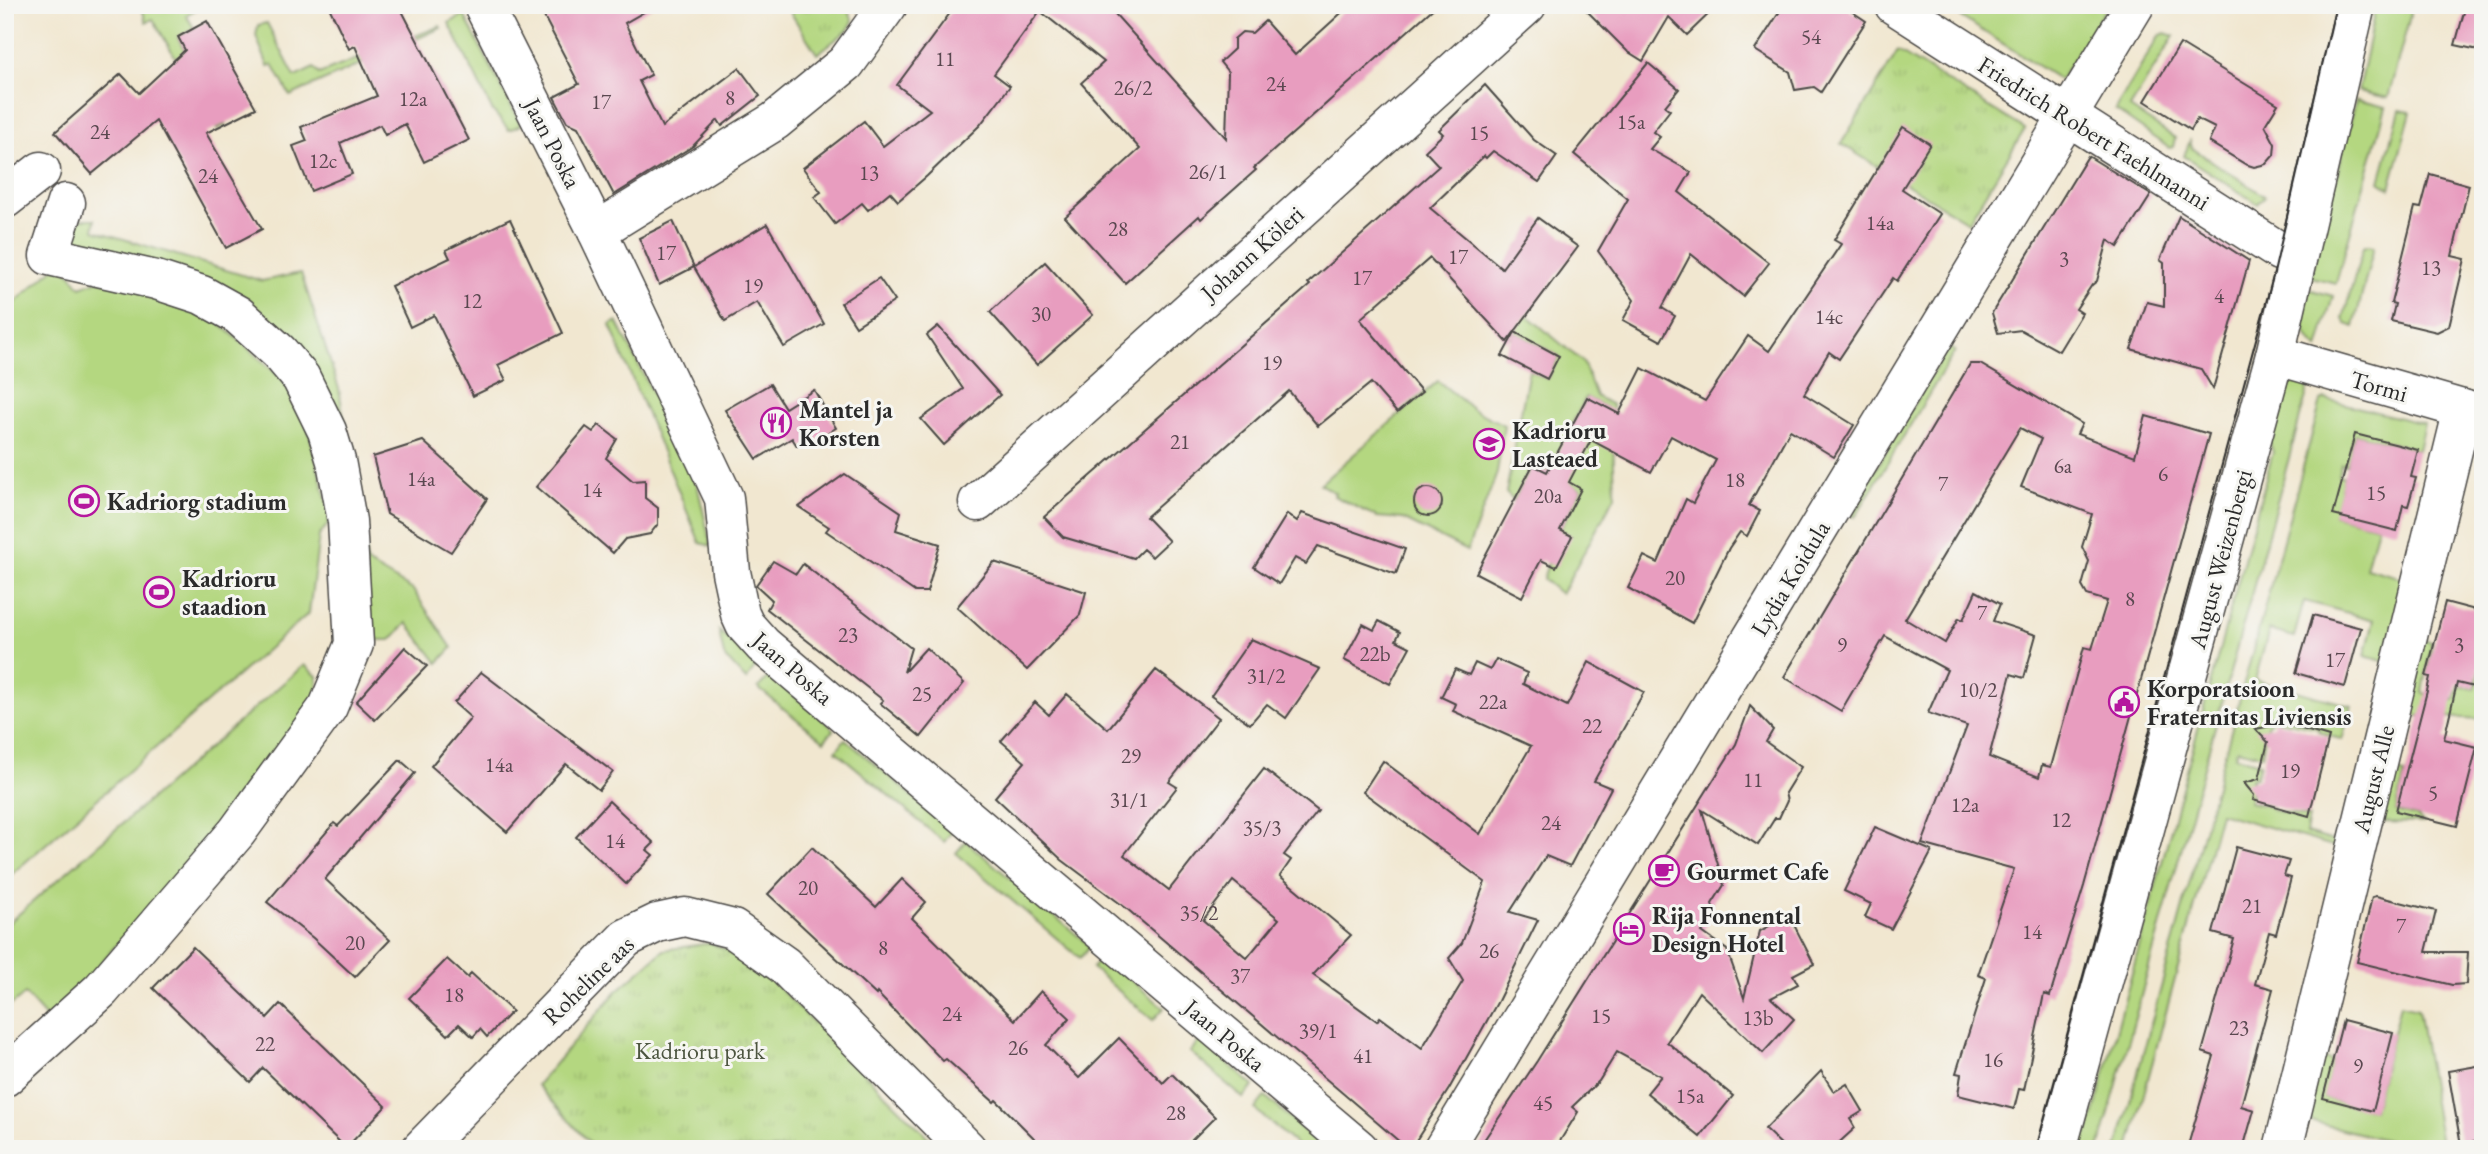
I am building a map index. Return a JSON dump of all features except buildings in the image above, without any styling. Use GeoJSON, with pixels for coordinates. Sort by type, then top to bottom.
{"type":"FeatureCollection","features":[{"type":"Feature","properties":{"kind":"street","name":"Jaan Poska"},"geometry":{"type":"LineString","coordinates":[[483,5],[597,232],[724,498],[733,582],[745,625],[763,645],[1359,1149]]}},
{"type":"Feature","properties":{"kind":"street"},"geometry":{"type":"LineString","coordinates":[[597,232],[775,121],[846,63],[888,5]]}},
{"type":"Feature","properties":{"kind":"street","name":"Johann Köleri"},"geometry":{"type":"LineString","coordinates":[[978,502],[1527,5]]}},
{"type":"Feature","properties":{"kind":"street","name":"Friedrich Robert Faehlmanni"},"geometry":{"type":"LineString","coordinates":[[1894,5],[2279,251],[2296,256]]}},
{"type":"Feature","properties":{"kind":"street","name":"Lydia Koidula"},"geometry":{"type":"LineString","coordinates":[[1443,1149],[2135,5]]}},
{"type":"Feature","properties":{"kind":"street","name":"August Weizenbergi"},"geometry":{"type":"LineString","coordinates":[[2057,1149],[2275,355],[2356,5]]}},
{"type":"Feature","properties":{"kind":"street"},"geometry":{"type":"LineString","coordinates":[[5,199],[41,171]]}},
{"type":"Feature","properties":{"kind":"street"},"geometry":{"type":"LineString","coordinates":[[5,1077],[101,990],[237,832],[328,707],[354,644],[347,522],[336,461],[327,431],[300,379],[279,352],[238,315],[202,295],[156,280],[49,256],[66,203]]}},
{"type":"Feature","properties":{"kind":"street","name":"Tormi"},"geometry":{"type":"LineString","coordinates":[[2275,355],[2473,412]]}},
{"type":"Feature","properties":{"kind":"street","name":"August Alle"},"geometry":{"type":"LineString","coordinates":[[2283,1149],[2473,412]]}},
{"type":"Feature","properties":{"kind":"street","name":"Roheline aas"},"geometry":{"type":"LineString","coordinates":[[421,1149],[626,938],[657,923],[685,917],[733,929],[784,965],[967,1149]]}},
{"type":"Feature","properties":{"kind":"green space"},"geometry":{"type":"Polygon","coordinates":[[[141,5],[157,5],[159,10],[172,5],[204,5],[186,15],[194,28],[178,38],[226,125],[217,129],[153,19],[146,22],[141,5]]]}},
{"type":"Feature","properties":{"kind":"green space"},"geometry":{"type":"Polygon","coordinates":[[[846,5],[853,21],[848,30],[817,54],[787,7],[846,5]]]}},
{"type":"Feature","properties":{"kind":"green space"},"geometry":{"type":"Polygon","coordinates":[[[1942,5],[2108,5],[2060,80],[1942,5]]]}},
{"type":"Feature","properties":{"kind":"green space"},"geometry":{"type":"Polygon","coordinates":[[[2376,5],[2413,5],[2388,98],[2358,91],[2376,5]]]}},
{"type":"Feature","properties":{"kind":"green space"},"geometry":{"type":"Polygon","coordinates":[[[464,15],[521,125],[509,130],[492,110],[449,23],[464,15]]]}},
{"type":"Feature","properties":{"kind":"green space"},"geometry":{"type":"Polygon","coordinates":[[[267,23],[295,77],[314,68],[319,74],[440,26],[441,28],[290,96],[273,65],[268,66],[256,36],[258,25],[267,23]]]}},
{"type":"Feature","properties":{"kind":"green space"},"geometry":{"type":"Polygon","coordinates":[[[2165,33],[2174,36],[2130,108],[2175,138],[2173,147],[2170,148],[2115,110],[2159,36],[2165,33]]]}},
{"type":"Feature","properties":{"kind":"green space"},"geometry":{"type":"Polygon","coordinates":[[[1898,51],[2025,129],[1968,222],[1841,144],[1898,51]]]}},
{"type":"Feature","properties":{"kind":"green space"},"geometry":{"type":"Polygon","coordinates":[[[2356,100],[2386,107],[2336,283],[2311,277],[2356,100]]]}},
{"type":"Feature","properties":{"kind":"green space"},"geometry":{"type":"Polygon","coordinates":[[[2400,110],[2411,112],[2390,188],[2380,181],[2400,110]]]}},
{"type":"Feature","properties":{"kind":"green space"},"geometry":{"type":"Polygon","coordinates":[[[2190,141],[2192,148],[2265,196],[2258,204],[2184,156],[2190,141]]]}},
{"type":"Feature","properties":{"kind":"green space"},"geometry":{"type":"Polygon","coordinates":[[[82,219],[95,219],[94,230],[262,281],[301,273],[339,389],[367,563],[413,590],[452,648],[438,663],[407,623],[391,640],[367,640],[366,573],[273,338],[91,262],[60,231],[82,219]]]}},
{"type":"Feature","properties":{"kind":"green space"},"geometry":{"type":"Polygon","coordinates":[[[2374,246],[2354,327],[2346,324],[2343,319],[2363,247],[2374,246]]]}},
{"type":"Feature","properties":{"kind":"green space","name":"Kadrioru staadion"},"geometry":{"type":"Polygon","coordinates":[[[61,262],[81,287],[98,280],[194,300],[299,394],[330,514],[328,524],[319,536],[309,613],[5,880],[5,311],[61,262]]]}},
{"type":"Feature","properties":{"kind":"green space"},"geometry":{"type":"Polygon","coordinates":[[[2308,289],[2333,296],[2318,349],[2304,329],[2304,306],[2308,289]]]}},
{"type":"Feature","properties":{"kind":"green space"},"geometry":{"type":"Polygon","coordinates":[[[1517,307],[1583,362],[1596,396],[1612,405],[1615,496],[1561,594],[1543,579],[1548,563],[1571,536],[1560,530],[1581,489],[1564,480],[1607,408],[1586,397],[1565,438],[1552,474],[1533,465],[1514,501],[1506,493],[1529,370],[1547,379],[1559,356],[1515,332],[1512,338],[1498,325],[1517,307]]]}},
{"type":"Feature","properties":{"kind":"green space"},"geometry":{"type":"Polygon","coordinates":[[[617,321],[697,484],[711,546],[700,543],[610,325],[617,321]]]}},
{"type":"Feature","properties":{"kind":"green space"},"geometry":{"type":"Polygon","coordinates":[[[1948,347],[1955,351],[1855,517],[1849,514],[1948,347]]]}},
{"type":"Feature","properties":{"kind":"green space"},"geometry":{"type":"Polygon","coordinates":[[[1438,381],[1474,410],[1504,425],[1497,473],[1467,551],[1403,519],[1377,517],[1334,496],[1335,493],[1320,484],[1438,381]]]}},
{"type":"Feature","properties":{"kind":"green space"},"geometry":{"type":"Polygon","coordinates":[[[2293,383],[2309,385],[2099,1149],[2072,1149],[2089,1132],[2273,452],[2268,439],[2284,389],[2293,383]]]}},
{"type":"Feature","properties":{"kind":"green space"},"geometry":{"type":"Polygon","coordinates":[[[2325,399],[2424,424],[2418,450],[2355,434],[2347,465],[2341,464],[2338,475],[2344,477],[2334,515],[2377,526],[2366,568],[2410,580],[2390,663],[2365,656],[2374,620],[2304,601],[2294,637],[2269,630],[2255,680],[2352,706],[2342,740],[2318,731],[2319,728],[2273,719],[2267,725],[2262,755],[2237,749],[2235,756],[2260,763],[2256,777],[2252,778],[2250,802],[2271,807],[2271,810],[2309,817],[2306,833],[2344,844],[2343,849],[2220,813],[2129,1149],[2117,1149],[2321,401],[2325,399]]]}},
{"type":"Feature","properties":{"kind":"green space"},"geometry":{"type":"Polygon","coordinates":[[[719,631],[757,665],[746,680],[724,656],[719,631]]]}},
{"type":"Feature","properties":{"kind":"green space"},"geometry":{"type":"Polygon","coordinates":[[[2418,639],[2432,642],[2423,693],[2455,700],[2459,686],[2475,689],[2483,660],[2483,719],[2400,715],[2418,639]]]}},
{"type":"Feature","properties":{"kind":"green space"},"geometry":{"type":"Polygon","coordinates":[[[304,665],[317,676],[319,697],[293,740],[50,1022],[25,994],[5,1010],[5,926],[304,665]]]}},
{"type":"Feature","properties":{"kind":"green space"},"geometry":{"type":"Polygon","coordinates":[[[770,675],[834,729],[824,741],[758,688],[770,675]]]}},
{"type":"Feature","properties":{"kind":"green space"},"geometry":{"type":"Polygon","coordinates":[[[845,739],[953,830],[944,842],[836,751],[845,739]]]}},
{"type":"Feature","properties":{"kind":"green space"},"geometry":{"type":"Polygon","coordinates":[[[2387,769],[2405,774],[2396,811],[2418,817],[2423,823],[2374,822],[2387,769]]]}},
{"type":"Feature","properties":{"kind":"green space"},"geometry":{"type":"Polygon","coordinates":[[[966,841],[1090,946],[1080,958],[956,853],[966,841]]]}},
{"type":"Feature","properties":{"kind":"green space","name":"Kadrioru park"},"geometry":{"type":"Polygon","coordinates":[[[710,943],[750,959],[940,1149],[595,1149],[537,1085],[616,992],[664,950],[710,943]]]}},
{"type":"Feature","properties":{"kind":"green space"},"geometry":{"type":"Polygon","coordinates":[[[1103,956],[1164,1008],[1153,1020],[1092,968],[1103,956]]]}},
{"type":"Feature","properties":{"kind":"green space"},"geometry":{"type":"Polygon","coordinates":[[[2400,1005],[2418,1009],[2442,1149],[2423,1149],[2301,1119],[2317,1056],[2333,1061],[2324,1098],[2373,1110],[2400,1005]]]}},
{"type":"Feature","properties":{"kind":"green space"},"geometry":{"type":"Polygon","coordinates":[[[1200,1040],[1254,1086],[1243,1098],[1190,1052],[1200,1040]]]}},
{"type":"Feature","properties":{"kind":"green space"},"geometry":{"type":"Polygon","coordinates":[[[1265,1096],[1325,1149],[1301,1149],[1255,1109],[1265,1096]]]}},
{"type":"Feature","properties":{"kind":"tram line"},"geometry":{"type":"LineString","coordinates":[[2036,1149],[2274,273],[2336,5]]}},
{"type":"Feature","properties":{"kind":"place","name":"Mantel ja Korsten"},"geometry":{"type":"Point","coordinates":[776,423]}},
{"type":"Feature","properties":{"kind":"place","name":"Kadrioru Lasteaed"},"geometry":{"type":"Point","coordinates":[1489,444]}},
{"type":"Feature","properties":{"kind":"place","name":"Kadriorg stadium"},"geometry":{"type":"Point","coordinates":[84,501]}},
{"type":"Feature","properties":{"kind":"place","name":"Kadrioru staadion"},"geometry":{"type":"Point","coordinates":[159,592]}},
{"type":"Feature","properties":{"kind":"place","name":"Korporatsioon Fraternitas Liviensis"},"geometry":{"type":"Point","coordinates":[2124,702]}},
{"type":"Feature","properties":{"kind":"place","name":"Gourmet Cafe"},"geometry":{"type":"Point","coordinates":[1664,871]}},
{"type":"Feature","properties":{"kind":"place","name":"Rija Fonnental Design Hotel"},"geometry":{"type":"Point","coordinates":[1629,929]}}]}
